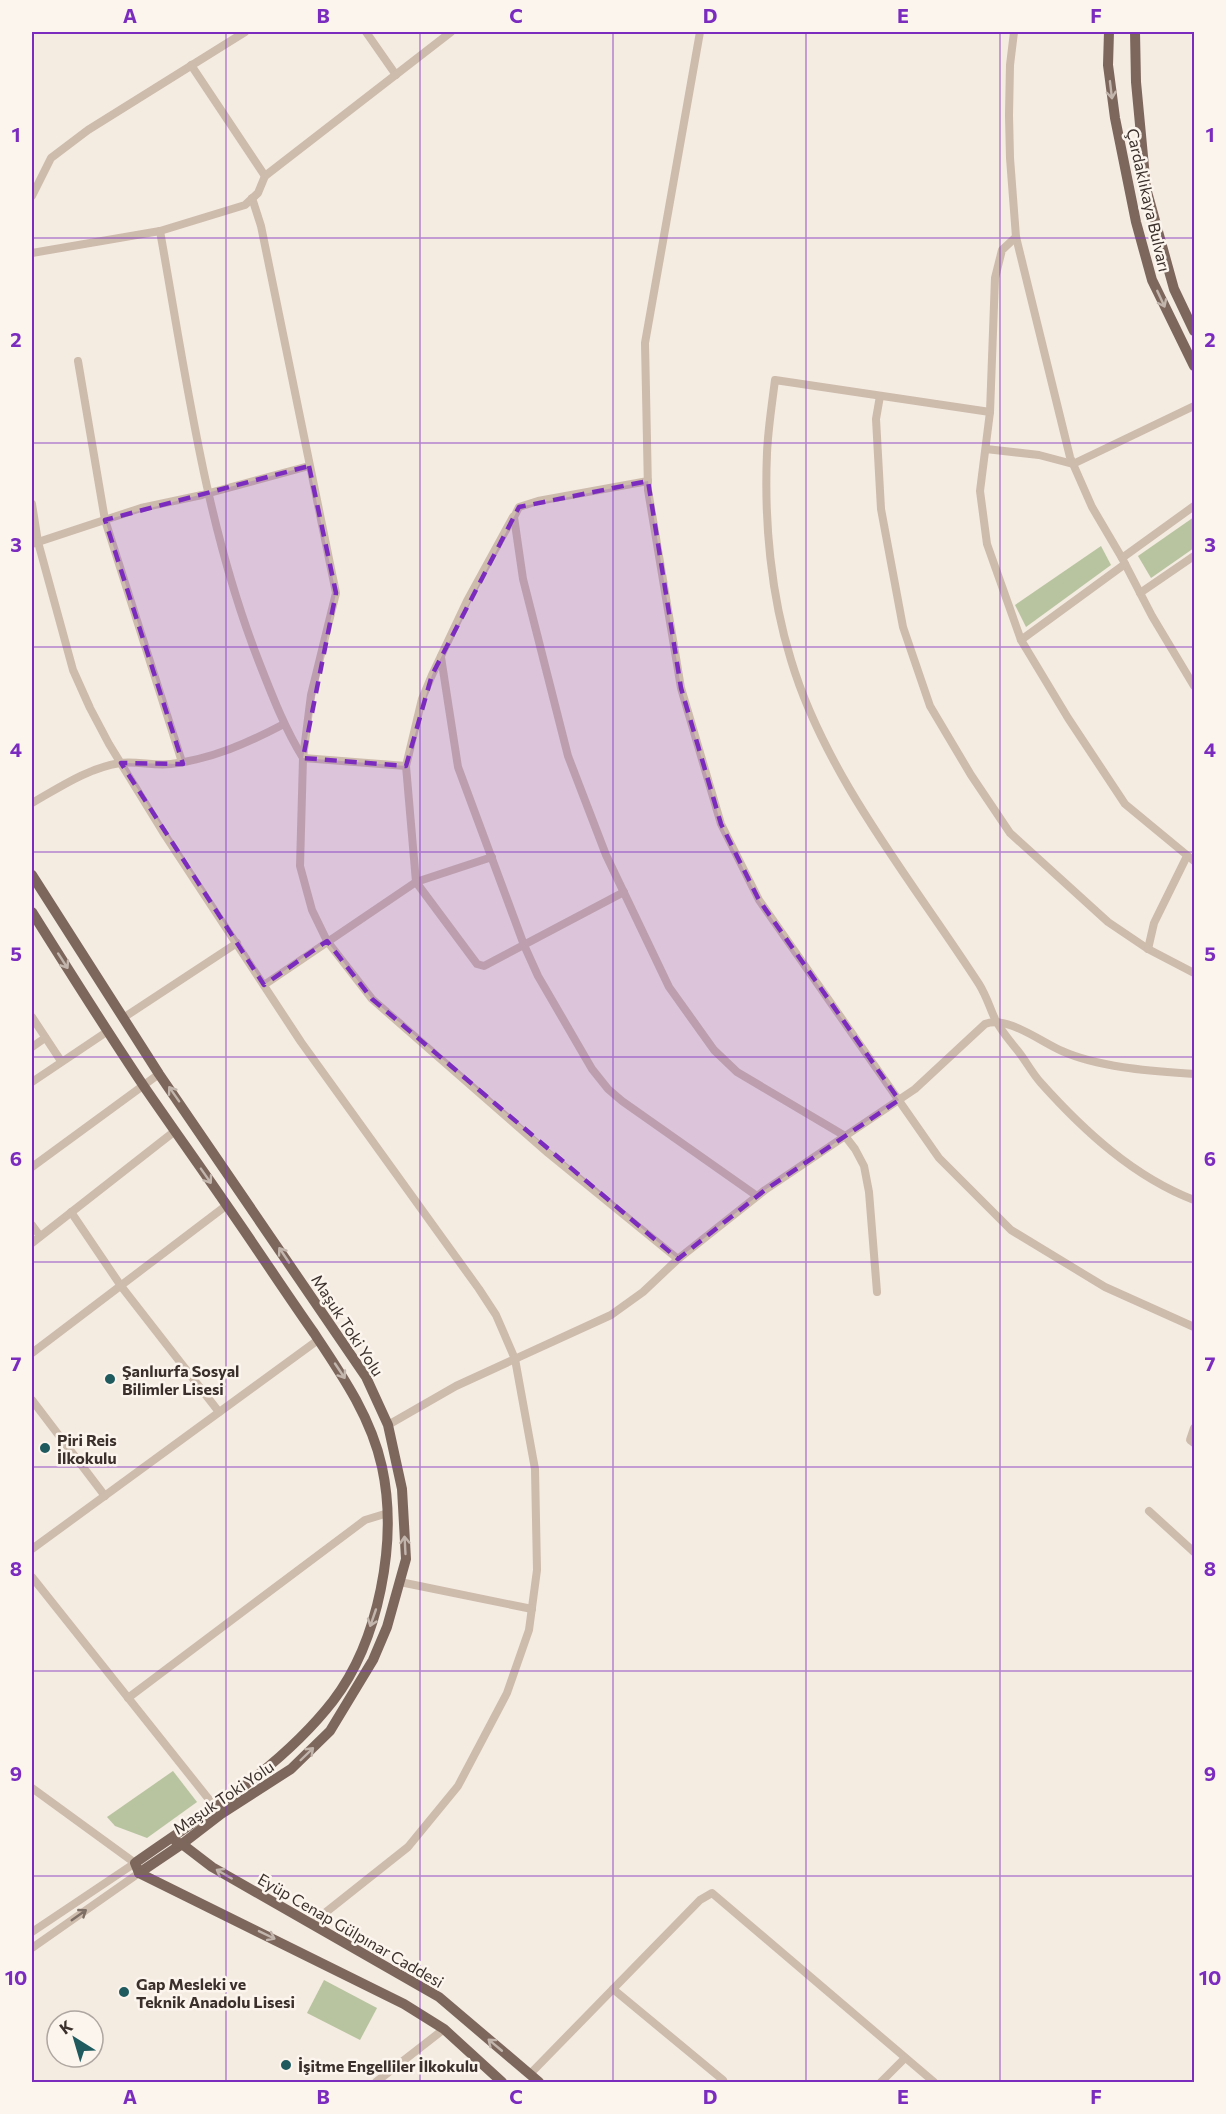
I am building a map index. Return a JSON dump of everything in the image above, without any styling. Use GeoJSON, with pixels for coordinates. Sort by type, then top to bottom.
{"type":"FeatureCollection","features":[{"type":"Feature","properties":{"kind":"main road","name":"Çardaklıkaya Bulvarı"},"geometry":{"type":"LineString","coordinates":[[1109,32],[1108,65],[1115,118],[1136,222],[1152,280],[1194,366]]}},
{"type":"Feature","properties":{"kind":"main road","name":"Çardaklıkaya Bulvarı"},"geometry":{"type":"LineString","coordinates":[[1135,32],[1136,82],[1146,188],[1174,289],[1194,331]]}},
{"type":"Feature","properties":{"kind":"main road","name":"Maşuk Toki Yolu"},"geometry":{"type":"LineString","coordinates":[[32,875],[159,1074],[366,1377],[388,1425],[402,1489],[406,1559],[387,1627],[373,1660],[330,1731],[291,1769],[218,1810],[182,1844],[137,1868]]}},
{"type":"Feature","properties":{"kind":"main road"},"geometry":{"type":"LineString","coordinates":[[32,912],[144,1085],[359,1402],[382,1467],[388,1513],[385,1569],[375,1616],[353,1666],[333,1700],[293,1745],[218,1810],[167,1840],[137,1868],[404,2004],[444,2029],[502,2082]]}},
{"type":"Feature","properties":{"kind":"main road","name":"Eyüp Cenap Gülpınar Caddesi"},"geometry":{"type":"LineString","coordinates":[[167,1840],[182,1844],[212,1867],[440,1997],[539,2082]]}},
{"type":"Feature","properties":{"kind":"street"},"geometry":{"type":"LineString","coordinates":[[32,196],[51,158],[88,130],[245,32]]}},
{"type":"Feature","properties":{"kind":"street"},"geometry":{"type":"LineString","coordinates":[[366,32],[396,75]]}},
{"type":"Feature","properties":{"kind":"street"},"geometry":{"type":"LineString","coordinates":[[32,253],[160,231],[245,205],[258,193],[265,176],[451,32]]}},
{"type":"Feature","properties":{"kind":"street"},"geometry":{"type":"LineString","coordinates":[[700,32],[645,344],[648,481],[681,688],[721,824],[759,900],[939,1158],[1011,1230],[1105,1287],[1194,1327]]}},
{"type":"Feature","properties":{"kind":"street"},"geometry":{"type":"LineString","coordinates":[[1014,32],[1010,65],[1009,115],[1016,237],[1045,364],[1073,464],[1092,507],[1194,686]]}},
{"type":"Feature","properties":{"kind":"street"},"geometry":{"type":"LineString","coordinates":[[191,65],[265,176]]}},
{"type":"Feature","properties":{"kind":"street"},"geometry":{"type":"LineString","coordinates":[[252,198],[261,226],[336,593],[312,696],[303,758],[300,866],[312,910],[327,941],[372,999],[548,1153],[678,1259]]}},
{"type":"Feature","properties":{"kind":"street"},"geometry":{"type":"LineString","coordinates":[[160,231],[207,494],[241,616],[284,723],[303,758]]}},
{"type":"Feature","properties":{"kind":"street"},"geometry":{"type":"LineString","coordinates":[[1016,237],[1002,250],[995,278],[990,412],[980,491],[987,544],[1021,640],[1068,718],[1125,804],[1191,858],[1154,923],[1148,949]]}},
{"type":"Feature","properties":{"kind":"street"},"geometry":{"type":"LineString","coordinates":[[78,361],[105,520],[182,762]]}},
{"type":"Feature","properties":{"kind":"street"},"geometry":{"type":"LineString","coordinates":[[990,412],[775,380],[767,453],[769,549],[790,659],[808,710],[839,770],[907,879],[981,987],[997,1022],[1040,1081],[1083,1126],[1126,1163],[1170,1190],[1194,1200]]}},
{"type":"Feature","properties":{"kind":"street"},"geometry":{"type":"LineString","coordinates":[[880,396],[876,419],[881,510],[903,627],[930,706],[971,775],[1010,833],[1108,922],[1148,949],[1194,973]]}},
{"type":"Feature","properties":{"kind":"street"},"geometry":{"type":"LineString","coordinates":[[986,448],[1039,455],[1073,464],[1194,406]]}},
{"type":"Feature","properties":{"kind":"street"},"geometry":{"type":"LineString","coordinates":[[35,543],[141,508],[207,494],[309,466]]}},
{"type":"Feature","properties":{"kind":"street"},"geometry":{"type":"LineString","coordinates":[[624,892],[484,966],[477,964],[416,882],[406,766],[422,699],[467,601],[519,507],[538,501],[648,481]]}},
{"type":"Feature","properties":{"kind":"street"},"geometry":{"type":"LineString","coordinates":[[32,504],[35,543],[73,670],[90,708],[121,763],[163,832],[301,1042],[480,1289],[496,1315],[515,1359],[535,1469],[537,1570],[529,1630],[507,1693],[458,1786],[408,1847],[311,1924]]}},
{"type":"Feature","properties":{"kind":"street"},"geometry":{"type":"LineString","coordinates":[[1021,640],[1194,506]]}},
{"type":"Feature","properties":{"kind":"street"},"geometry":{"type":"LineString","coordinates":[[514,517],[523,579],[568,756],[606,855],[669,987],[714,1050],[736,1072],[845,1136],[855,1149],[864,1166],[869,1192],[877,1292]]}},
{"type":"Feature","properties":{"kind":"street"},"geometry":{"type":"LineString","coordinates":[[1140,593],[1194,556]]}},
{"type":"Feature","properties":{"kind":"street"},"geometry":{"type":"LineString","coordinates":[[441,657],[458,767],[524,945],[538,976],[592,1069],[608,1089],[622,1101],[757,1196]]}},
{"type":"Feature","properties":{"kind":"street"},"geometry":{"type":"LineString","coordinates":[[32,803],[90,771],[121,763],[170,764],[213,756],[257,738],[284,723]]}},
{"type":"Feature","properties":{"kind":"street"},"geometry":{"type":"LineString","coordinates":[[303,758],[406,766]]}},
{"type":"Feature","properties":{"kind":"street"},"geometry":{"type":"LineString","coordinates":[[264,985],[416,882],[492,857]]}},
{"type":"Feature","properties":{"kind":"street"},"geometry":{"type":"LineString","coordinates":[[123,1018],[237,943]]}},
{"type":"Feature","properties":{"kind":"street"},"geometry":{"type":"LineString","coordinates":[[32,1017],[61,1061]]}},
{"type":"Feature","properties":{"kind":"street"},"geometry":{"type":"LineString","coordinates":[[388,1425],[456,1386],[610,1315],[643,1292],[678,1259],[757,1196],[915,1089],[985,1024],[997,1022],[1017,1028],[1072,1055],[1128,1069],[1194,1074]]}},
{"type":"Feature","properties":{"kind":"street"},"geometry":{"type":"LineString","coordinates":[[32,1082],[108,1031]]}},
{"type":"Feature","properties":{"kind":"street"},"geometry":{"type":"LineString","coordinates":[[32,1047],[45,1038]]}},
{"type":"Feature","properties":{"kind":"street"},"geometry":{"type":"LineString","coordinates":[[32,1167],[159,1074]]}},
{"type":"Feature","properties":{"kind":"street"},"geometry":{"type":"LineString","coordinates":[[32,1243],[175,1131]]}},
{"type":"Feature","properties":{"kind":"street"},"geometry":{"type":"LineString","coordinates":[[32,1353],[227,1205]]}},
{"type":"Feature","properties":{"kind":"street"},"geometry":{"type":"LineString","coordinates":[[72,1212],[122,1286],[219,1412]]}},
{"type":"Feature","properties":{"kind":"street"},"geometry":{"type":"LineString","coordinates":[[32,1225],[40,1236]]}},
{"type":"Feature","properties":{"kind":"street"},"geometry":{"type":"LineString","coordinates":[[32,1549],[318,1340]]}},
{"type":"Feature","properties":{"kind":"street"},"geometry":{"type":"LineString","coordinates":[[32,1400],[105,1496]]}},
{"type":"Feature","properties":{"kind":"street"},"geometry":{"type":"LineString","coordinates":[[1194,1428],[1190,1440],[1194,1443]]}},
{"type":"Feature","properties":{"kind":"street"},"geometry":{"type":"LineString","coordinates":[[1149,1511],[1194,1552]]}},
{"type":"Feature","properties":{"kind":"street"},"geometry":{"type":"LineString","coordinates":[[128,1698],[365,1520],[388,1513]]}},
{"type":"Feature","properties":{"kind":"street"},"geometry":{"type":"LineString","coordinates":[[32,1577],[218,1810]]}},
{"type":"Feature","properties":{"kind":"street"},"geometry":{"type":"LineString","coordinates":[[400,1582],[532,1609]]}},
{"type":"Feature","properties":{"kind":"street"},"geometry":{"type":"LineString","coordinates":[[32,1788],[137,1868]]}},
{"type":"Feature","properties":{"kind":"street","name":"Maşuk Toki Yolu"},"geometry":{"type":"LineString","coordinates":[[32,1932],[137,1868]]}},
{"type":"Feature","properties":{"kind":"street","name":"Maşuk Toki Yolu"},"geometry":{"type":"LineString","coordinates":[[32,1948],[137,1868]]}},
{"type":"Feature","properties":{"kind":"street"},"geometry":{"type":"LineString","coordinates":[[530,2074],[700,1900],[712,1893],[934,2082]]}},
{"type":"Feature","properties":{"kind":"street"},"geometry":{"type":"LineString","coordinates":[[613,1989],[723,2080],[721,2082]]}},
{"type":"Feature","properties":{"kind":"street"},"geometry":{"type":"LineString","coordinates":[[376,2082],[444,2029]]}},
{"type":"Feature","properties":{"kind":"street"},"geometry":{"type":"LineString","coordinates":[[880,2082],[905,2058]]}},
{"type":"Feature","properties":{"kind":"highlighted area"},"geometry":{"type":"Polygon","coordinates":[[[309,466],[336,593],[303,758],[406,766],[432,675],[519,507],[648,481],[681,688],[721,824],[759,900],[899,1100],[765,1190],[678,1259],[372,999],[327,941],[264,985],[121,763],[183,764],[105,520],[309,466]]]}},
{"type":"Feature","properties":{"kind":"green space"},"geometry":{"type":"Polygon","coordinates":[[[1194,517],[1194,548],[1151,578],[1138,556],[1194,517]]]}},
{"type":"Feature","properties":{"kind":"green space"},"geometry":{"type":"Polygon","coordinates":[[[1101,546],[1111,565],[1026,627],[1015,605],[1101,546]]]}},
{"type":"Feature","properties":{"kind":"green space"},"geometry":{"type":"Polygon","coordinates":[[[173,1771],[197,1802],[147,1838],[115,1826],[107,1817],[173,1771]]]}},
{"type":"Feature","properties":{"kind":"green space"},"geometry":{"type":"Polygon","coordinates":[[[324,1980],[377,2008],[360,2040],[307,2013],[324,1980]]]}},
{"type":"Feature","properties":{"kind":"place","name":"Şanlıurfa Sosyal Bilimler Lisesi"},"geometry":{"type":"Point","coordinates":[110,1379]}},
{"type":"Feature","properties":{"kind":"place","name":"Piri Reis İlkokulu"},"geometry":{"type":"Point","coordinates":[45,1448]}},
{"type":"Feature","properties":{"kind":"place","name":"Gap Mesleki ve Teknik Anadolu Lisesi"},"geometry":{"type":"Point","coordinates":[124,1992]}},
{"type":"Feature","properties":{"kind":"place","name":"İşitme Engelliler İlkokulu"},"geometry":{"type":"Point","coordinates":[286,2065]}}]}
